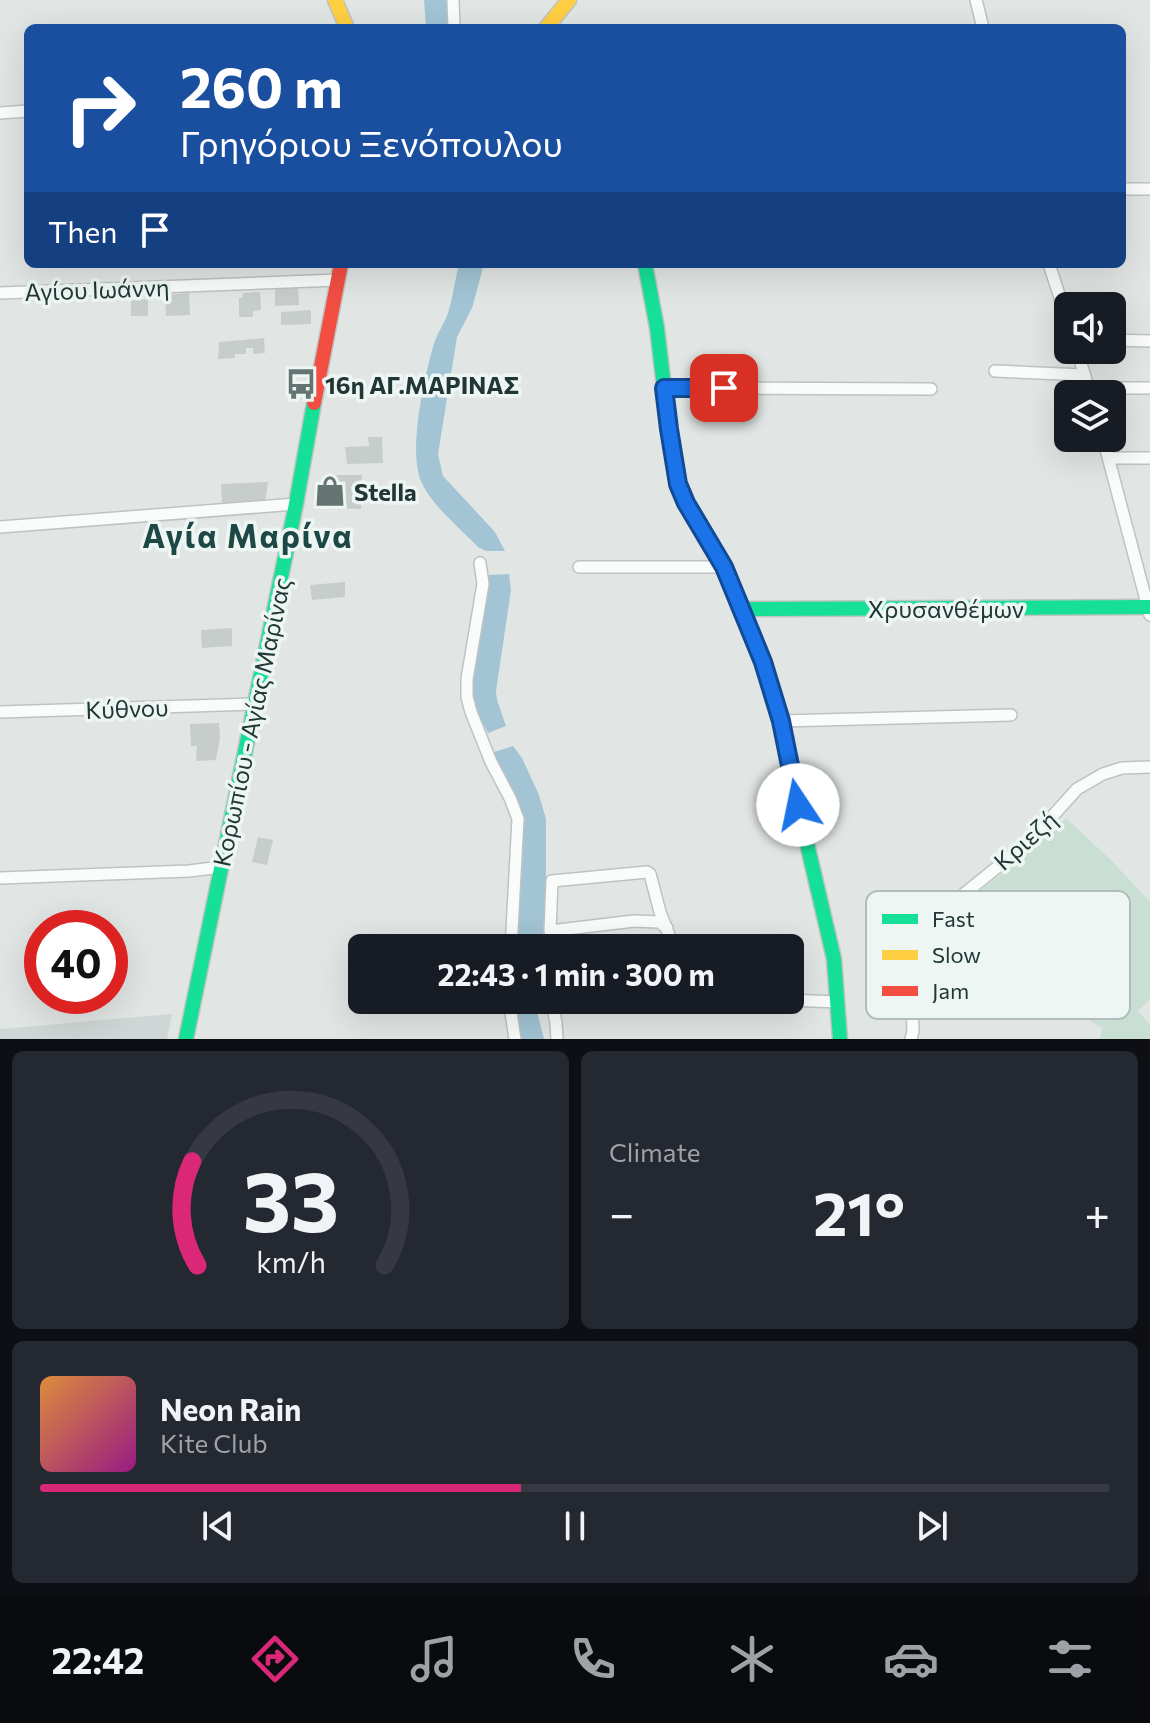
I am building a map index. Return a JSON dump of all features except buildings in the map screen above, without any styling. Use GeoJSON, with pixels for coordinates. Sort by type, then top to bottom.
{"type":"FeatureCollection","features":[{"type":"Feature","properties":{"kind":"street"},"geometry":{"type":"LineString","coordinates":[[335,0],[345,24]]}},
{"type":"Feature","properties":{"kind":"street"},"geometry":{"type":"LineString","coordinates":[[453,0],[454,24]]}},
{"type":"Feature","properties":{"kind":"street"},"geometry":{"type":"LineString","coordinates":[[549,24],[569,0]]}},
{"type":"Feature","properties":{"kind":"street"},"geometry":{"type":"LineString","coordinates":[[976,0],[982,24]]}},
{"type":"Feature","properties":{"kind":"street"},"geometry":{"type":"LineString","coordinates":[[0,113],[24,111]]}},
{"type":"Feature","properties":{"kind":"street"},"geometry":{"type":"LineString","coordinates":[[1126,189],[1150,189]]}},
{"type":"Feature","properties":{"kind":"street","name":"Κορωπίου - Αγίας Μαρίνας"},"geometry":{"type":"LineString","coordinates":[[186,1039],[296,504],[340,268]]}},
{"type":"Feature","properties":{"kind":"street"},"geometry":{"type":"LineString","coordinates":[[646,268],[678,484],[724,567],[763,662],[781,721],[834,959],[840,1039]]}},
{"type":"Feature","properties":{"kind":"street"},"geometry":{"type":"LineString","coordinates":[[1050,268],[1058,292]]}},
{"type":"Feature","properties":{"kind":"street","name":"Αγίου Ιωάννη"},"geometry":{"type":"LineString","coordinates":[[0,293],[338,280]]}},
{"type":"Feature","properties":{"kind":"street"},"geometry":{"type":"LineString","coordinates":[[1126,340],[1150,341]]}},
{"type":"Feature","properties":{"kind":"street"},"geometry":{"type":"LineString","coordinates":[[1081,364],[1086,380]]}},
{"type":"Feature","properties":{"kind":"street"},"geometry":{"type":"LineString","coordinates":[[995,371],[1084,375]]}},
{"type":"Feature","properties":{"kind":"street"},"geometry":{"type":"LineString","coordinates":[[664,388],[931,389]]}},
{"type":"Feature","properties":{"kind":"street"},"geometry":{"type":"LineString","coordinates":[[1126,389],[1150,388]]}},
{"type":"Feature","properties":{"kind":"street"},"geometry":{"type":"LineString","coordinates":[[1107,452],[1149,610]]}},
{"type":"Feature","properties":{"kind":"street"},"geometry":{"type":"LineString","coordinates":[[1109,458],[1150,458]]}},
{"type":"Feature","properties":{"kind":"street"},"geometry":{"type":"LineString","coordinates":[[0,527],[296,504]]}},
{"type":"Feature","properties":{"kind":"street"},"geometry":{"type":"LineString","coordinates":[[480,563],[483,584],[467,679],[467,697],[491,762],[518,819],[512,934]]}},
{"type":"Feature","properties":{"kind":"street"},"geometry":{"type":"LineString","coordinates":[[579,567],[724,567]]}},
{"type":"Feature","properties":{"kind":"street","name":"Χρυσανθέμων"},"geometry":{"type":"LineString","coordinates":[[742,609],[1149,610]]}},
{"type":"Feature","properties":{"kind":"street","name":"Κύθνου"},"geometry":{"type":"LineString","coordinates":[[0,712],[254,704]]}},
{"type":"Feature","properties":{"kind":"street"},"geometry":{"type":"LineString","coordinates":[[781,721],[1011,715]]}},
{"type":"Feature","properties":{"kind":"street","name":"Κριεζή"},"geometry":{"type":"LineString","coordinates":[[968,891],[1032,839],[1077,789],[1103,774],[1122,768],[1150,767]]}},
{"type":"Feature","properties":{"kind":"street"},"geometry":{"type":"LineString","coordinates":[[0,878],[189,871],[221,867]]}},
{"type":"Feature","properties":{"kind":"street"},"geometry":{"type":"LineString","coordinates":[[667,928],[659,922],[634,921],[550,931],[552,881],[647,872],[650,874],[669,934]]}},
{"type":"Feature","properties":{"kind":"street"},"geometry":{"type":"LineString","coordinates":[[804,1001],[838,1002]]}},
{"type":"Feature","properties":{"kind":"street"},"geometry":{"type":"LineString","coordinates":[[511,1014],[515,1039]]}},
{"type":"Feature","properties":{"kind":"street"},"geometry":{"type":"LineString","coordinates":[[553,1014],[557,1039]]}},
{"type":"Feature","properties":{"kind":"street","name":"Κριεζή"},"geometry":{"type":"LineString","coordinates":[[911,1039],[913,1019]]}},
{"type":"Feature","properties":{"kind":"shaded area"},"geometry":{"type":"Polygon","coordinates":[[[172,1014],[167,1039],[0,1039],[0,1029],[172,1014]]]}},
{"type":"Feature","properties":{"kind":"green space"},"geometry":{"type":"Polygon","coordinates":[[[1066,818],[1150,902],[1150,999],[1138,1011],[1150,1025],[1150,1039],[1100,1039],[1102,1028],[1083,1019],[1130,1019],[1130,891],[979,891],[1066,818]]]}},
{"type":"Feature","properties":{"kind":"water"},"geometry":{"type":"Polygon","coordinates":[[[424,0],[450,0],[451,24],[426,24],[424,0]]]}},
{"type":"Feature","properties":{"kind":"water"},"geometry":{"type":"Polygon","coordinates":[[[458,268],[483,268],[472,308],[457,337],[438,454],[443,476],[495,532],[505,551],[486,551],[478,547],[432,499],[417,468],[417,434],[426,377],[434,343],[448,313],[458,268]]]}},
{"type":"Feature","properties":{"kind":"water"},"geometry":{"type":"Polygon","coordinates":[[[509,574],[511,590],[496,691],[506,726],[488,733],[479,717],[474,698],[474,679],[489,575],[509,574]]]}},
{"type":"Feature","properties":{"kind":"water"},"geometry":{"type":"Polygon","coordinates":[[[513,746],[539,795],[546,819],[543,934],[518,934],[523,834],[494,752],[513,746]]]}},
{"type":"Feature","properties":{"kind":"water"},"geometry":{"type":"Polygon","coordinates":[[[517,1014],[538,1014],[544,1039],[521,1039],[517,1014]]]}},
{"type":"Feature","properties":{"kind":"traffic: fast"},"geometry":{"type":"LineString","coordinates":[[646,268],[678,484],[724,567],[763,662],[781,721],[834,959],[840,1039]]}},
{"type":"Feature","properties":{"kind":"traffic: fast"},"geometry":{"type":"LineString","coordinates":[[186,1039],[314,403]]}},
{"type":"Feature","properties":{"kind":"traffic: fast"},"geometry":{"type":"LineString","coordinates":[[742,609],[1150,607]]}},
{"type":"Feature","properties":{"kind":"traffic: slow"},"geometry":{"type":"LineString","coordinates":[[335,0],[345,24]]}},
{"type":"Feature","properties":{"kind":"traffic: slow"},"geometry":{"type":"LineString","coordinates":[[549,24],[569,0]]}},
{"type":"Feature","properties":{"kind":"traffic: jam"},"geometry":{"type":"LineString","coordinates":[[314,403],[340,268]]}},
{"type":"Feature","properties":{"kind":"place","name":"16η ΑΓ.ΜΑΡΙΝΑΣ"},"geometry":{"type":"Point","coordinates":[301,384]}},
{"type":"Feature","properties":{"kind":"place","name":"Stella"},"geometry":{"type":"Point","coordinates":[330,491]}},
{"type":"Feature","properties":{"kind":"district","name":"Αγία Μαρίνα"},"geometry":{"type":"Point","coordinates":[248,535]}},
{"type":"Feature","properties":{"kind":"route"},"geometry":{"type":"LineString","coordinates":[[724,388],[664,388],[678,484],[724,567],[763,662],[781,721],[798,805]]}}]}
